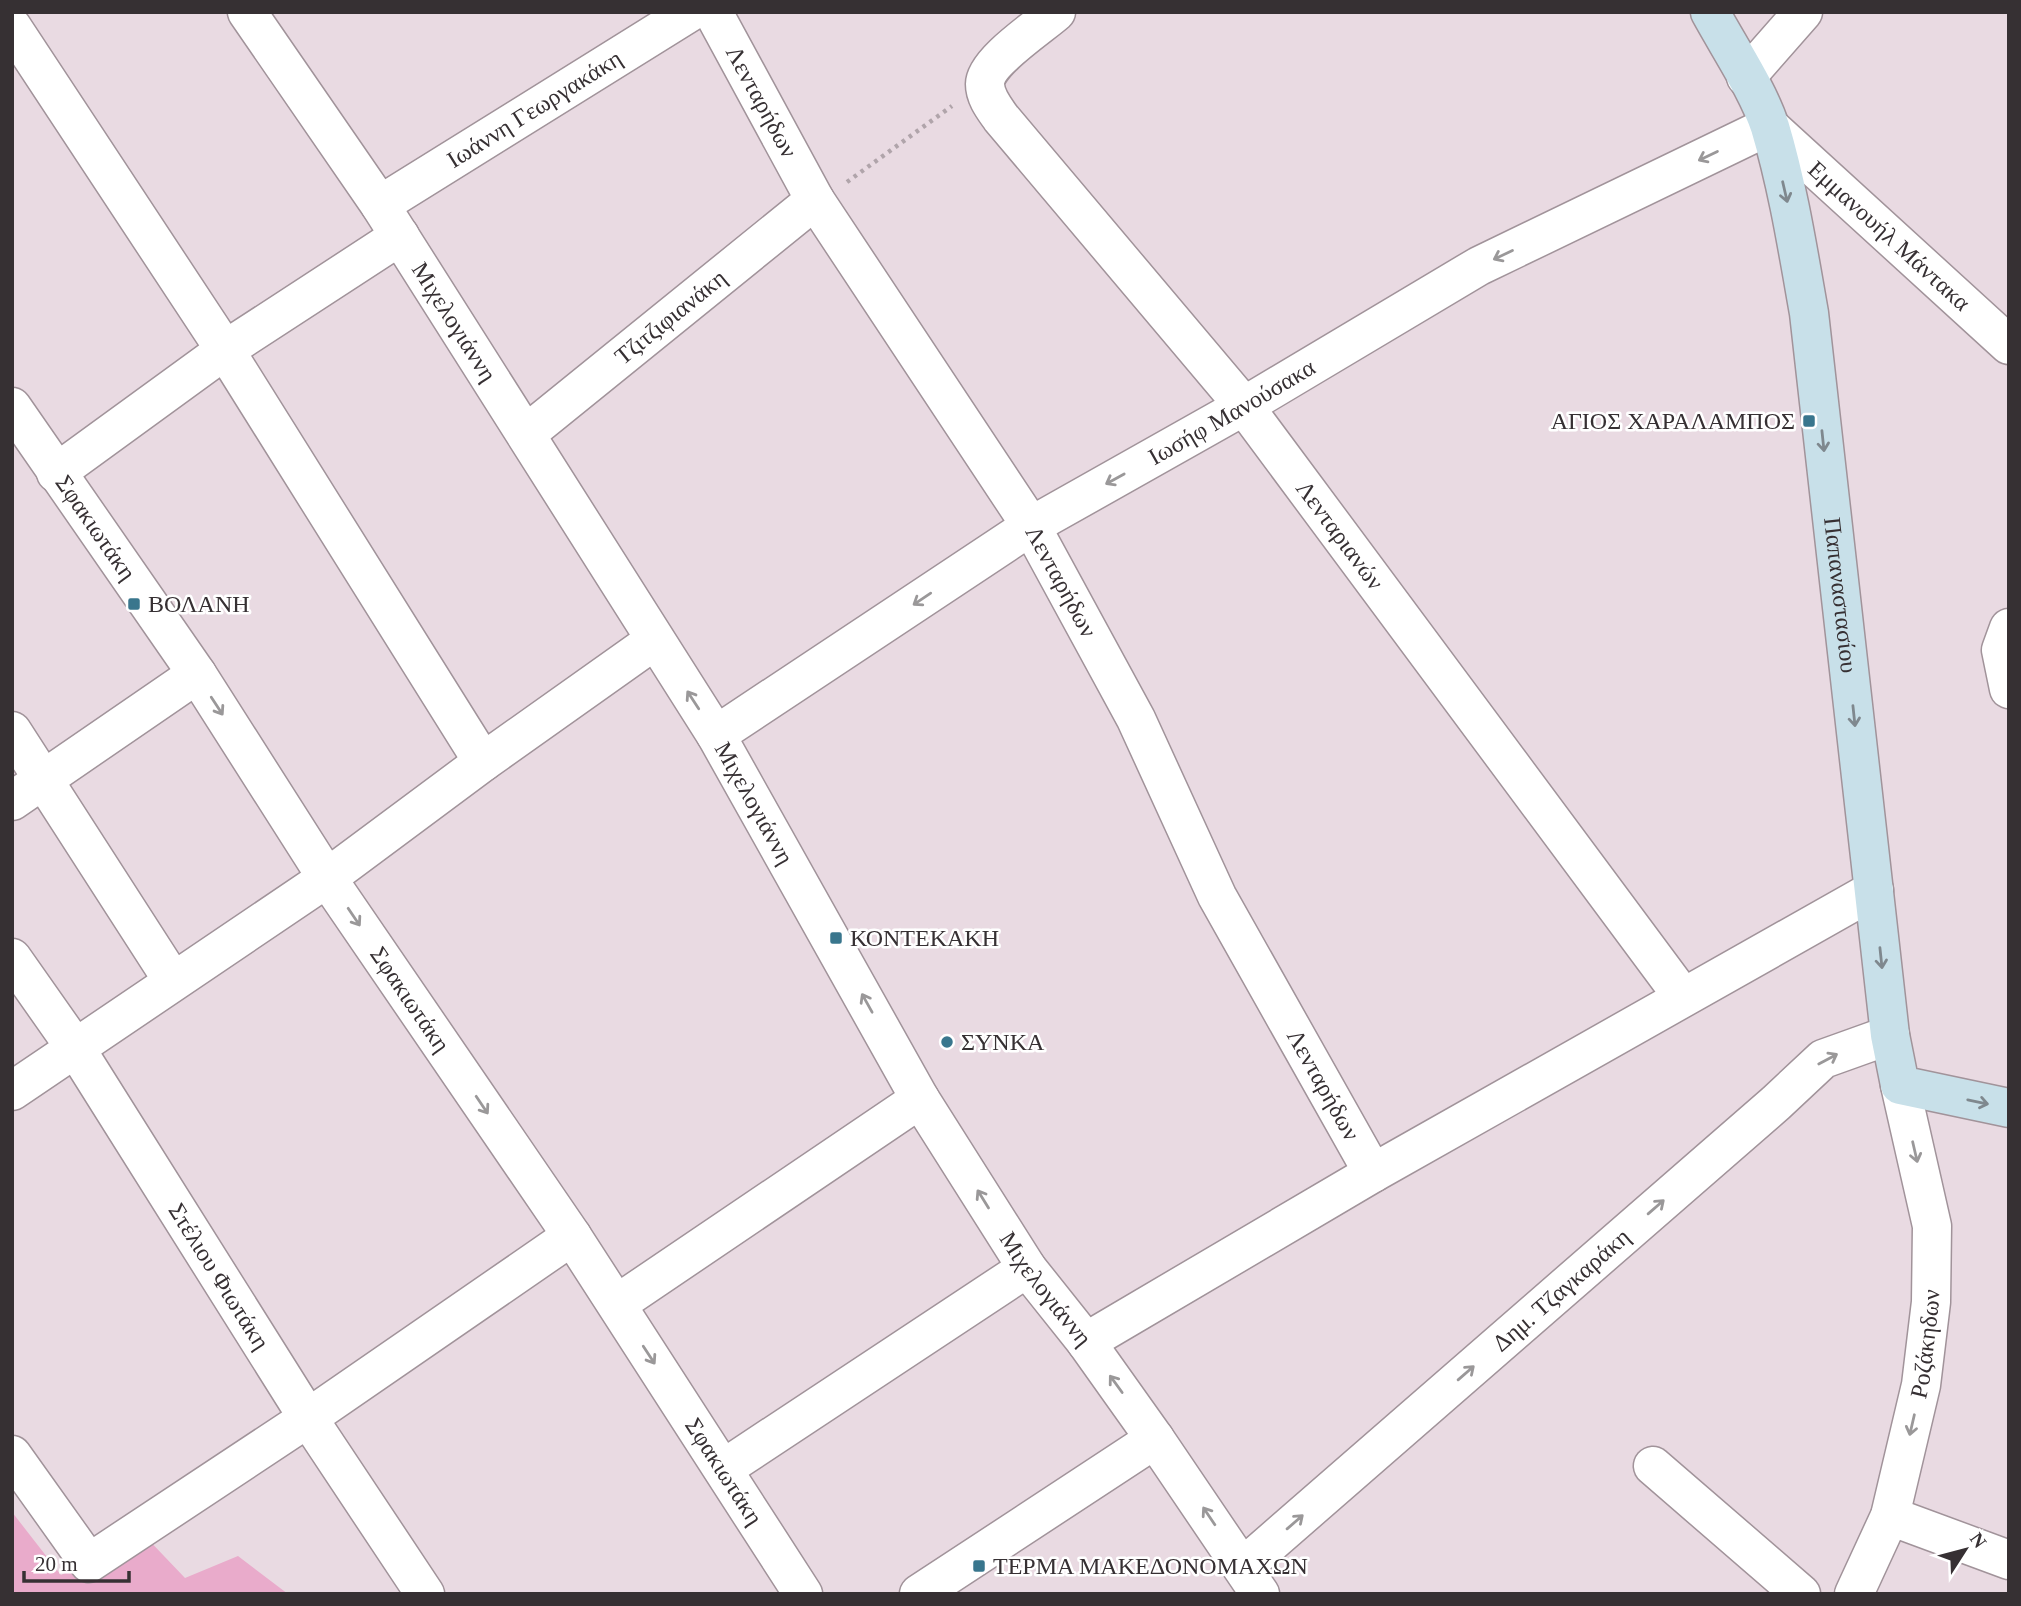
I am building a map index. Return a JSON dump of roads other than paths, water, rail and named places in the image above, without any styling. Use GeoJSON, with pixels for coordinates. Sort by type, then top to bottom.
{"type":"FeatureCollection","features":[{"type":"Feature","properties":{"kind":"street","name":"Μιχελογιάννη"},"geometry":{"type":"LineString","coordinates":[[247,12],[390,220],[716,735],[920,1099],[1027,1268],[1086,1342],[1252,1580]]}},
{"type":"Feature","properties":{"kind":"street","name":"Ιωάννη Γεωργακάκη"},"geometry":{"type":"LineString","coordinates":[[56,473],[225,350],[390,220],[690,12]]}},
{"type":"Feature","properties":{"kind":"street","name":"Λενταρήδων"},"geometry":{"type":"LineString","coordinates":[[713,12],[815,200],[1031,526],[1136,719],[1217,896],[1373,1173]]}},
{"type":"Feature","properties":{"kind":"street","name":"Λενταριανών"},"geometry":{"type":"LineString","coordinates":[[1056,12],[992,66],[985,85],[988,99],[1001,118],[1244,406],[1683,997]]}},
{"type":"Feature","properties":{"kind":"street","name":"Παπαναστασίου"},"geometry":{"type":"LineString","coordinates":[[1710,12],[1769,126],[1796,238],[1809,313],[1890,1035],[1900,1085]]}},
{"type":"Feature","properties":{"kind":"street"},"geometry":{"type":"LineString","coordinates":[[1746,77],[1803,12]]}},
{"type":"Feature","properties":{"kind":"street"},"geometry":{"type":"LineString","coordinates":[[12,27],[225,350],[483,762]]}},
{"type":"Feature","properties":{"kind":"street","name":"Εμμανουήλ Μάντακα"},"geometry":{"type":"LineString","coordinates":[[1769,126],[2009,345]]}},
{"type":"Feature","properties":{"kind":"street","name":"Ιωσήφ Μανούσακα"},"geometry":{"type":"LineString","coordinates":[[716,735],[1031,526],[1244,406],[1479,266],[1769,126]]}},
{"type":"Feature","properties":{"kind":"street","name":"Τζιτζιφιανάκη"},"geometry":{"type":"LineString","coordinates":[[526,434],[815,200]]}},
{"type":"Feature","properties":{"kind":"street","name":"Σφακιωτάκη"},"geometry":{"type":"LineString","coordinates":[[12,407],[197,674],[327,878],[572,1236],[803,1594]]}},
{"type":"Feature","properties":{"kind":"street"},"geometry":{"type":"LineString","coordinates":[[2009,628],[2001,650],[2009,689]]}},
{"type":"Feature","properties":{"kind":"street"},"geometry":{"type":"LineString","coordinates":[[12,1091],[327,878],[654,640]]}},
{"type":"Feature","properties":{"kind":"street"},"geometry":{"type":"LineString","coordinates":[[12,801],[197,674]]}},
{"type":"Feature","properties":{"kind":"street"},"geometry":{"type":"LineString","coordinates":[[12,731],[173,981]]}},
{"type":"Feature","properties":{"kind":"street"},"geometry":{"type":"LineString","coordinates":[[1086,1342],[1373,1173],[1874,890]]}},
{"type":"Feature","properties":{"kind":"street","name":"Στέλιου Φιωτάκη"},"geometry":{"type":"LineString","coordinates":[[12,958],[76,1049],[308,1418],[425,1594]]}},
{"type":"Feature","properties":{"kind":"street","name":"Δημ. Τζαγκαράκη"},"geometry":{"type":"LineString","coordinates":[[1252,1580],[1824,1059],[1890,1035]]}},
{"type":"Feature","properties":{"kind":"street"},"geometry":{"type":"LineString","coordinates":[[1900,1085],[2009,1108]]}},
{"type":"Feature","properties":{"kind":"street","name":"Ροζάκηδων"},"geometry":{"type":"LineString","coordinates":[[1854,1594],[1890,1516],[1921,1385],[1931,1303],[1932,1226],[1900,1085]]}},
{"type":"Feature","properties":{"kind":"street"},"geometry":{"type":"LineString","coordinates":[[617,1304],[920,1099]]}},
{"type":"Feature","properties":{"kind":"street"},"geometry":{"type":"LineString","coordinates":[[12,1455],[89,1563],[308,1418],[572,1236]]}},
{"type":"Feature","properties":{"kind":"street"},"geometry":{"type":"LineString","coordinates":[[723,1469],[1027,1268]]}},
{"type":"Feature","properties":{"kind":"street"},"geometry":{"type":"LineString","coordinates":[[919,1594],[1155,1439]]}},
{"type":"Feature","properties":{"kind":"street"},"geometry":{"type":"LineString","coordinates":[[1653,1466],[1801,1594]]}},
{"type":"Feature","properties":{"kind":"street"},"geometry":{"type":"LineString","coordinates":[[1890,1516],[2009,1560]]}},
{"type":"Feature","properties":{"kind":"place","name":"ΑΓΙΟΣ ΧΑΡΑΛΑΜΠΟΣ"},"geometry":{"type":"Point","coordinates":[1809,421]}},
{"type":"Feature","properties":{"kind":"place","name":"ΒΟΛΑΝΗ"},"geometry":{"type":"Point","coordinates":[134,604]}},
{"type":"Feature","properties":{"kind":"place","name":"ΚΟΝΤΕΚΑΚΗ"},"geometry":{"type":"Point","coordinates":[836,938]}},
{"type":"Feature","properties":{"kind":"place","name":"ΣΥΝΚΑ"},"geometry":{"type":"Point","coordinates":[947,1042]}},
{"type":"Feature","properties":{"kind":"place","name":"ΤΕΡΜΑ ΜΑΚΕΔΟΝΟΜΑΧΩΝ"},"geometry":{"type":"Point","coordinates":[979,1566]}}]}
